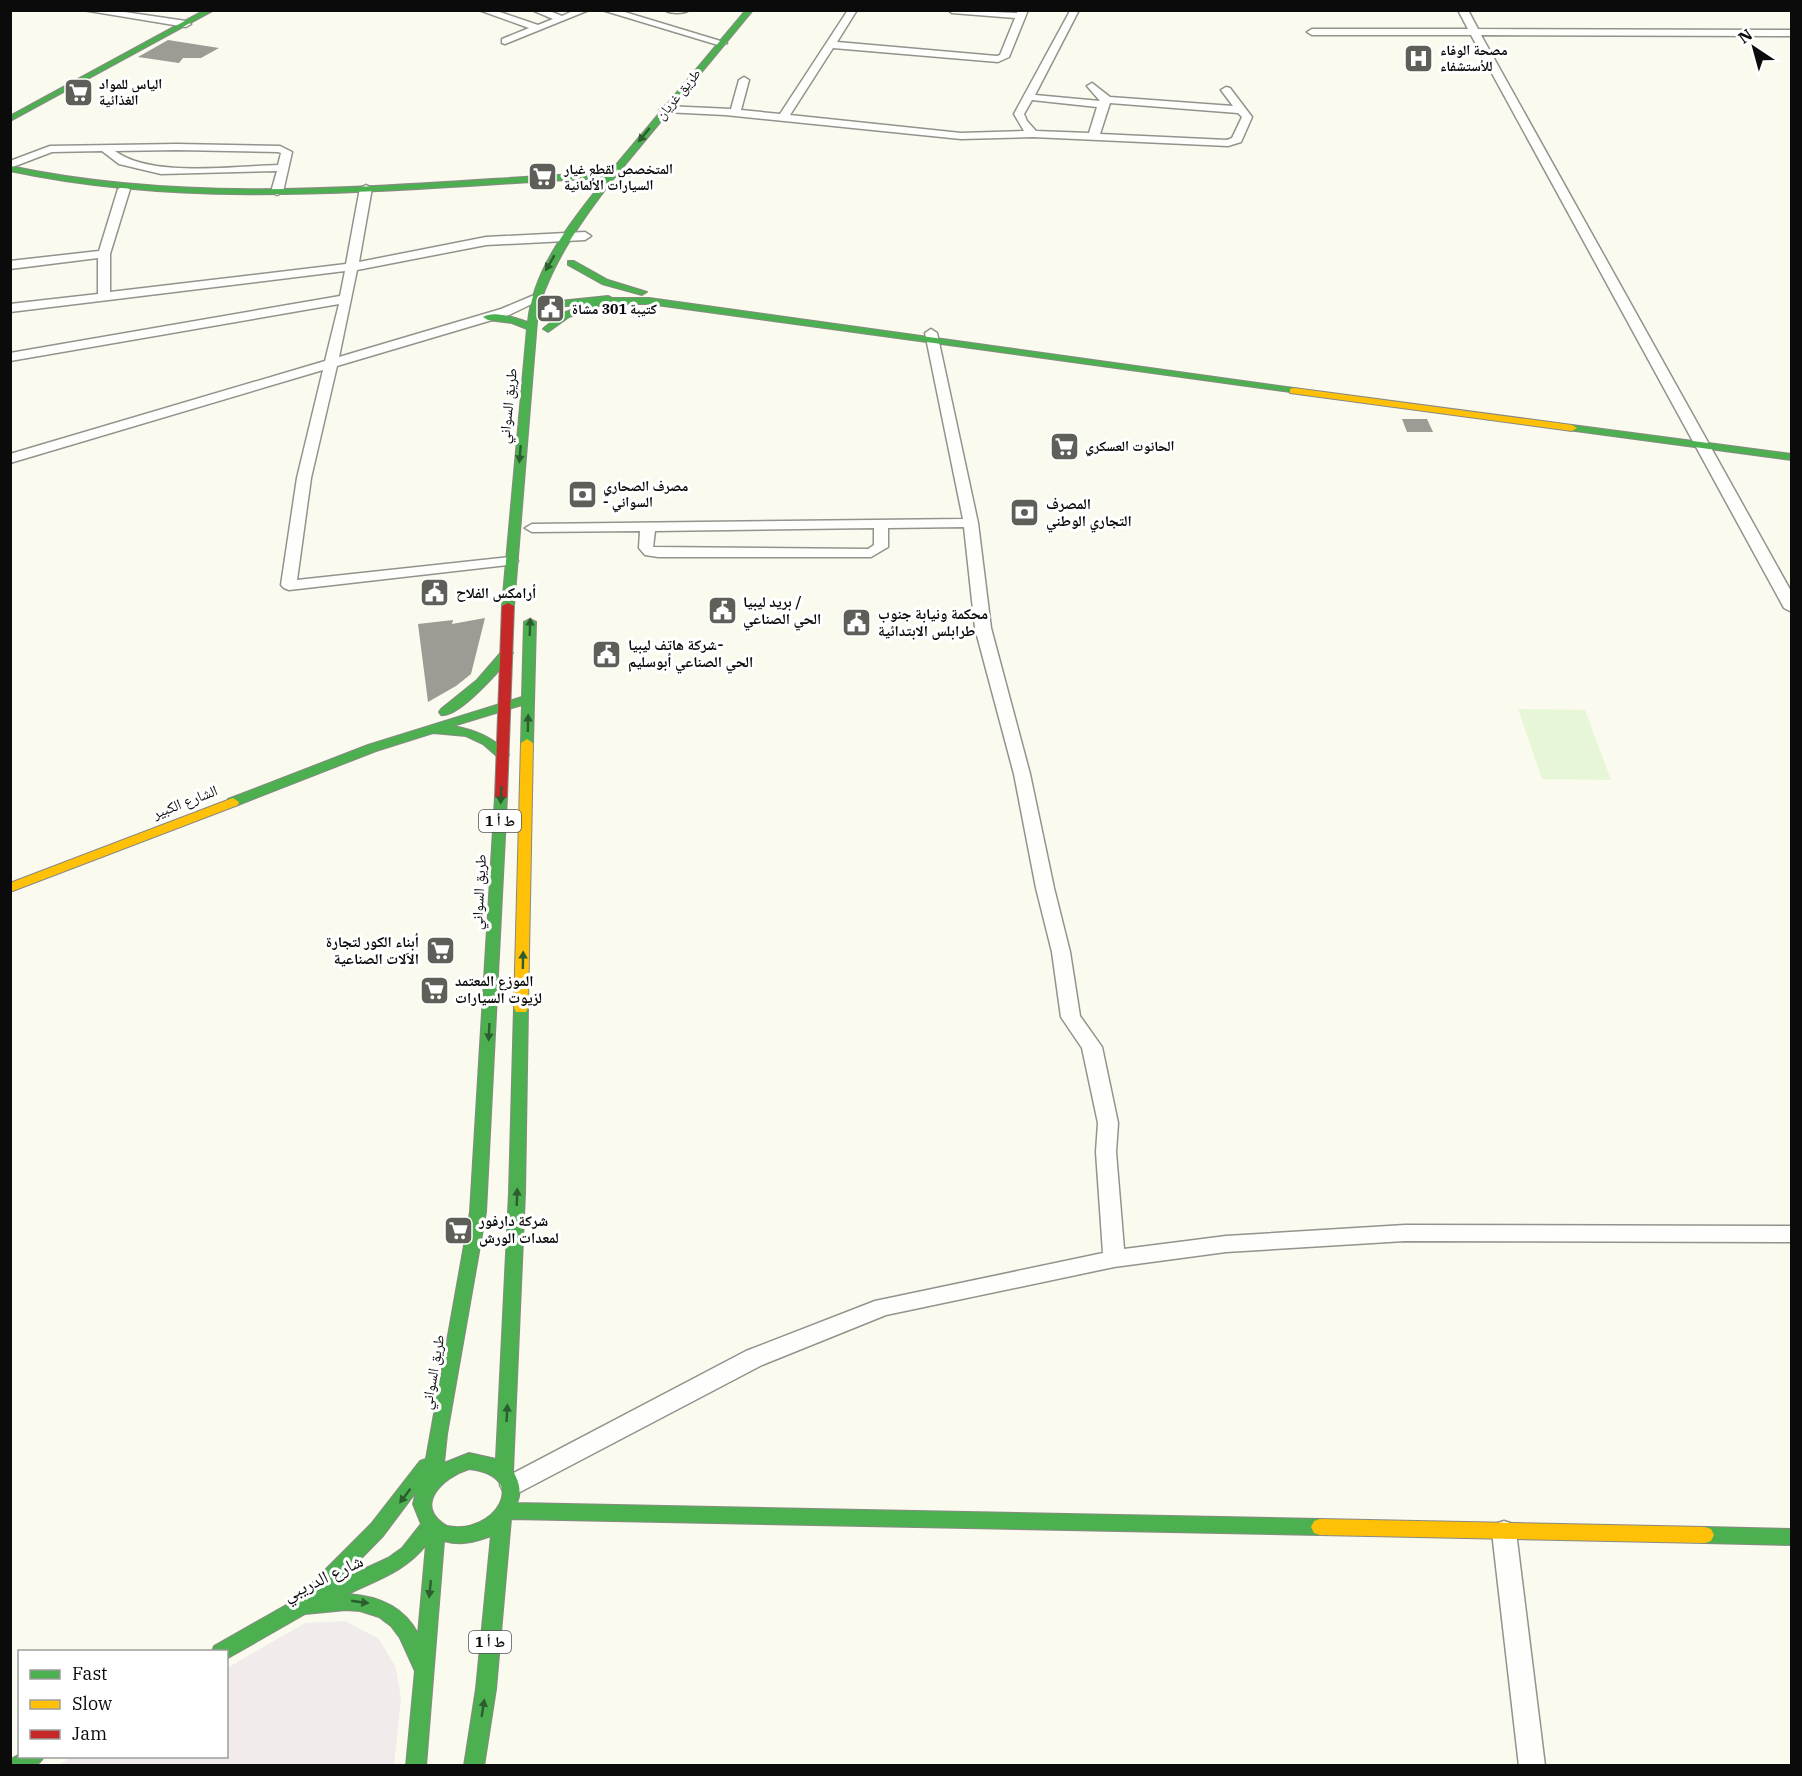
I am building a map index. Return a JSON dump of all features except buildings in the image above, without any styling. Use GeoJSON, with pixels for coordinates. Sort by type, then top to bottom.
{"type":"FeatureCollection","features":[{"type":"Feature","properties":{"kind":"main road"},"geometry":{"type":"LineString","coordinates":[[10,119],[211,10]]}},
{"type":"Feature","properties":{"kind":"main road","name":"طريق غريان"},"geometry":{"type":"LineString","coordinates":[[618,177],[665,109],[750,10]]}},
{"type":"Feature","properties":{"kind":"main road","name":"طريق غريان"},"geometry":{"type":"LineString","coordinates":[[618,177],[681,110],[721,58],[763,10]]}},
{"type":"Feature","properties":{"kind":"main road"},"geometry":{"type":"LineString","coordinates":[[10,167],[45,177],[123,192],[365,190]]}},
{"type":"Feature","properties":{"kind":"main road"},"geometry":{"type":"LineString","coordinates":[[10,176],[61,187],[239,198],[618,177],[604,208]]}},
{"type":"Feature","properties":{"kind":"main road","name":"طريق السواني"},"geometry":{"type":"LineString","coordinates":[[433,1479],[438,1434],[478,1212],[503,755],[502,699],[507,653],[511,561],[535,303],[542,277],[564,237],[618,177]]}},
{"type":"Feature","properties":{"kind":"main road"},"geometry":{"type":"LineString","coordinates":[[588,232],[569,267],[607,284],[642,292],[933,338]]}},
{"type":"Feature","properties":{"kind":"main road"},"geometry":{"type":"LineString","coordinates":[[535,303],[557,295],[600,291],[642,292]]}},
{"type":"Feature","properties":{"kind":"main road"},"geometry":{"type":"LineString","coordinates":[[557,295],[649,301],[933,338],[1699,441],[1791,457]]}},
{"type":"Feature","properties":{"kind":"main road"},"geometry":{"type":"LineString","coordinates":[[557,295],[548,334],[566,315],[608,299]]}},
{"type":"Feature","properties":{"kind":"main road"},"geometry":{"type":"LineString","coordinates":[[488,317],[514,320],[533,328]]}},
{"type":"Feature","properties":{"kind":"main road"},"geometry":{"type":"LineString","coordinates":[[1699,441],[1791,449]]}},
{"type":"Feature","properties":{"kind":"main road"},"geometry":{"type":"LineString","coordinates":[[528,692],[530,610]]}},
{"type":"Feature","properties":{"kind":"main road"},"geometry":{"type":"LineString","coordinates":[[445,712],[481,683],[507,653]]}},
{"type":"Feature","properties":{"kind":"main road","name":"الشارع الكبير"},"geometry":{"type":"LineString","coordinates":[[372,748],[445,712],[528,692]]}},
{"type":"Feature","properties":{"kind":"main road","name":"ط أ 1"},"geometry":{"type":"LineString","coordinates":[[508,1478],[517,1204],[528,692]]}},
{"type":"Feature","properties":{"kind":"main road","name":"الشارع الكبير"},"geometry":{"type":"LineString","coordinates":[[10,888],[372,748],[432,729],[502,699]]}},
{"type":"Feature","properties":{"kind":"main road"},"geometry":{"type":"LineString","coordinates":[[432,729],[451,729],[476,734],[496,745],[503,755]]}},
{"type":"Feature","properties":{"kind":"main road"},"geometry":{"type":"LineString","coordinates":[[302,1606],[392,1512],[438,1447]]}},
{"type":"Feature","properties":{"kind":"main road"},"geometry":{"type":"LineString","coordinates":[[469,1461],[488,1463],[508,1478],[512,1502],[505,1515],[495,1526],[476,1536],[454,1537],[433,1528],[424,1515],[423,1503],[426,1491],[433,1479],[449,1467],[469,1461]]}},
{"type":"Feature","properties":{"kind":"main road"},"geometry":{"type":"LineString","coordinates":[[505,1515],[1791,1538]]}},
{"type":"Feature","properties":{"kind":"main road","name":"ط أ 1"},"geometry":{"type":"LineString","coordinates":[[474,1766],[486,1689],[505,1515]]}},
{"type":"Feature","properties":{"kind":"main road"},"geometry":{"type":"LineString","coordinates":[[416,1766],[433,1528]]}},
{"type":"Feature","properties":{"kind":"main road","name":"شارع الدريبي"},"geometry":{"type":"LineString","coordinates":[[225,1650],[302,1606],[394,1564],[408,1554],[433,1528]]}},
{"type":"Feature","properties":{"kind":"main road"},"geometry":{"type":"LineString","coordinates":[[302,1606],[347,1600],[366,1602],[383,1608],[398,1618],[423,1667]]}},
{"type":"Feature","properties":{"kind":"main road"},"geometry":{"type":"LineString","coordinates":[[18,1766],[31,1758]]}},
{"type":"Feature","properties":{"kind":"street"},"geometry":{"type":"LineString","coordinates":[[87,10],[186,24]]}},
{"type":"Feature","properties":{"kind":"street"},"geometry":{"type":"LineString","coordinates":[[483,10],[539,28]]}},
{"type":"Feature","properties":{"kind":"street"},"geometry":{"type":"LineString","coordinates":[[536,10],[563,19]]}},
{"type":"Feature","properties":{"kind":"street"},"geometry":{"type":"LineString","coordinates":[[505,40],[585,10]]}},
{"type":"Feature","properties":{"kind":"street"},"geometry":{"type":"LineString","coordinates":[[606,10],[722,43]]}},
{"type":"Feature","properties":{"kind":"street"},"geometry":{"type":"LineString","coordinates":[[669,10],[685,10]]}},
{"type":"Feature","properties":{"kind":"street"},"geometry":{"type":"LineString","coordinates":[[783,118],[853,10]]}},
{"type":"Feature","properties":{"kind":"street"},"geometry":{"type":"LineString","coordinates":[[832,45],[998,59],[1004,57],[1022,13],[952,10]]}},
{"type":"Feature","properties":{"kind":"street"},"geometry":{"type":"LineString","coordinates":[[1463,10],[1791,608]]}},
{"type":"Feature","properties":{"kind":"street"},"geometry":{"type":"LineString","coordinates":[[1033,134],[1022,122],[1019,114],[1075,11]]}},
{"type":"Feature","properties":{"kind":"street"},"geometry":{"type":"LineString","coordinates":[[1312,32],[1791,33]]}},
{"type":"Feature","properties":{"kind":"street"},"geometry":{"type":"LineString","coordinates":[[735,113],[744,80]]}},
{"type":"Feature","properties":{"kind":"street"},"geometry":{"type":"LineString","coordinates":[[1092,86],[1105,102]]}},
{"type":"Feature","properties":{"kind":"street"},"geometry":{"type":"LineString","coordinates":[[665,109],[735,113],[961,136],[1033,134],[1234,142],[1237,140],[1246,117],[1226,90]]}},
{"type":"Feature","properties":{"kind":"street"},"geometry":{"type":"LineString","coordinates":[[1028,98],[1242,110]]}},
{"type":"Feature","properties":{"kind":"street"},"geometry":{"type":"LineString","coordinates":[[1094,136],[1105,102]]}},
{"type":"Feature","properties":{"kind":"street"},"geometry":{"type":"LineString","coordinates":[[104,148],[123,162],[161,171],[283,168]]}},
{"type":"Feature","properties":{"kind":"street"},"geometry":{"type":"LineString","coordinates":[[10,167],[44,150],[280,149],[287,152],[277,192]]}},
{"type":"Feature","properties":{"kind":"street"},"geometry":{"type":"LineString","coordinates":[[365,190],[346,299],[304,478],[289,585],[511,561]]}},
{"type":"Feature","properties":{"kind":"street"},"geometry":{"type":"LineString","coordinates":[[104,296],[104,254],[123,192]]}},
{"type":"Feature","properties":{"kind":"street"},"geometry":{"type":"LineString","coordinates":[[10,308],[352,267],[486,241],[564,237],[588,232]]}},
{"type":"Feature","properties":{"kind":"street"},"geometry":{"type":"LineString","coordinates":[[10,265],[104,254]]}},
{"type":"Feature","properties":{"kind":"street"},"geometry":{"type":"LineString","coordinates":[[10,357],[346,299]]}},
{"type":"Feature","properties":{"kind":"street"},"geometry":{"type":"LineString","coordinates":[[10,459],[535,303]]}},
{"type":"Feature","properties":{"kind":"street"},"geometry":{"type":"LineString","coordinates":[[933,338],[971,523],[983,628],[999,696],[1023,774],[1045,888],[1062,952],[1071,1017],[1092,1047],[1108,1123],[1106,1152],[1114,1259]]}},
{"type":"Feature","properties":{"kind":"street"},"geometry":{"type":"LineString","coordinates":[[648,525],[646,548],[658,554],[871,553],[881,547],[881,523]]}},
{"type":"Feature","properties":{"kind":"street"},"geometry":{"type":"LineString","coordinates":[[533,528],[971,523]]}},
{"type":"Feature","properties":{"kind":"street"},"geometry":{"type":"LineString","coordinates":[[508,1478],[754,1358],[883,1307],[1114,1259],[1226,1244],[1405,1233],[1791,1234]]}},
{"type":"Feature","properties":{"kind":"street"},"geometry":{"type":"LineString","coordinates":[[1504,1532],[1532,1766]]}},
{"type":"Feature","properties":{"kind":"shaded area"},"geometry":{"type":"Polygon","coordinates":[[[345,1621],[379,1639],[396,1668],[401,1699],[394,1765],[57,1766],[70,1758],[228,1758],[228,1667],[305,1623],[345,1621]]]}},
{"type":"Feature","properties":{"kind":"green space"},"geometry":{"type":"Polygon","coordinates":[[[1518,709],[1585,710],[1611,780],[1542,779],[1518,709]]]}},
{"type":"Feature","properties":{"kind":"traffic: fast"},"geometry":{"type":"LineString","coordinates":[[10,119],[211,10]]}},
{"type":"Feature","properties":{"kind":"traffic: fast"},"geometry":{"type":"LineString","coordinates":[[508,606],[534,307],[541,288],[568,235],[615,171],[750,10]]}},
{"type":"Feature","properties":{"kind":"traffic: fast"},"geometry":{"type":"LineString","coordinates":[[10,168],[101,185],[238,192],[627,174]]}},
{"type":"Feature","properties":{"kind":"traffic: fast"},"geometry":{"type":"LineString","coordinates":[[571,263],[605,282],[642,292]]}},
{"type":"Feature","properties":{"kind":"traffic: fast"},"geometry":{"type":"LineString","coordinates":[[548,329],[566,315],[608,299]]}},
{"type":"Feature","properties":{"kind":"traffic: fast"},"geometry":{"type":"LineString","coordinates":[[534,307],[580,301],[649,301],[1294,391]]}},
{"type":"Feature","properties":{"kind":"traffic: fast"},"geometry":{"type":"LineString","coordinates":[[488,317],[514,320],[533,328]]}},
{"type":"Feature","properties":{"kind":"traffic: fast"},"geometry":{"type":"LineString","coordinates":[[1572,428],[1792,457]]}},
{"type":"Feature","properties":{"kind":"traffic: fast"},"geometry":{"type":"LineString","coordinates":[[527,743],[530,622]]}},
{"type":"Feature","properties":{"kind":"traffic: fast"},"geometry":{"type":"LineString","coordinates":[[445,712],[481,683],[507,653]]}},
{"type":"Feature","properties":{"kind":"traffic: fast"},"geometry":{"type":"LineString","coordinates":[[233,802],[372,748],[524,700]]}},
{"type":"Feature","properties":{"kind":"traffic: fast"},"geometry":{"type":"LineString","coordinates":[[432,729],[462,731],[480,737],[503,755]]}},
{"type":"Feature","properties":{"kind":"traffic: fast"},"geometry":{"type":"LineString","coordinates":[[433,1479],[438,1434],[478,1212],[501,797]]}},
{"type":"Feature","properties":{"kind":"traffic: fast"},"geometry":{"type":"LineString","coordinates":[[504,1471],[517,1193],[521,1008]]}},
{"type":"Feature","properties":{"kind":"traffic: fast"},"geometry":{"type":"LineString","coordinates":[[469,1461],[489,1464],[505,1473],[511,1484],[511,1496],[507,1508],[487,1529],[473,1535],[457,1536],[443,1533],[432,1526],[424,1515],[422,1504],[424,1494],[438,1477],[459,1464],[469,1461]]}},
{"type":"Feature","properties":{"kind":"traffic: fast"},"geometry":{"type":"LineString","coordinates":[[302,1606],[377,1530],[426,1466]]}},
{"type":"Feature","properties":{"kind":"traffic: fast"},"geometry":{"type":"LineString","coordinates":[[508,1511],[1320,1527]]}},
{"type":"Feature","properties":{"kind":"traffic: fast"},"geometry":{"type":"LineString","coordinates":[[474,1766],[486,1689],[502,1519]]}},
{"type":"Feature","properties":{"kind":"traffic: fast"},"geometry":{"type":"LineString","coordinates":[[225,1650],[302,1606],[394,1564],[408,1554],[430,1526]]}},
{"type":"Feature","properties":{"kind":"traffic: fast"},"geometry":{"type":"LineString","coordinates":[[416,1766],[436,1530]]}},
{"type":"Feature","properties":{"kind":"traffic: fast"},"geometry":{"type":"LineString","coordinates":[[1705,1535],[1792,1537]]}},
{"type":"Feature","properties":{"kind":"traffic: fast"},"geometry":{"type":"LineString","coordinates":[[302,1606],[346,1602],[360,1603],[386,1611],[407,1632],[422,1666]]}},
{"type":"Feature","properties":{"kind":"traffic: fast"},"geometry":{"type":"LineString","coordinates":[[18,1766],[31,1758]]}},
{"type":"Feature","properties":{"kind":"traffic: slow"},"geometry":{"type":"LineString","coordinates":[[1294,391],[1572,428]]}},
{"type":"Feature","properties":{"kind":"traffic: slow"},"geometry":{"type":"LineString","coordinates":[[521,1008],[527,743]]}},
{"type":"Feature","properties":{"kind":"traffic: slow"},"geometry":{"type":"LineString","coordinates":[[10,888],[233,802]]}},
{"type":"Feature","properties":{"kind":"traffic: slow"},"geometry":{"type":"LineString","coordinates":[[1320,1527],[1705,1535]]}},
{"type":"Feature","properties":{"kind":"traffic: jam"},"geometry":{"type":"LineString","coordinates":[[501,797],[508,606]]}},
{"type":"Feature","properties":{"kind":"place","name":"مصحة الوفاء للأستشفاء"},"geometry":{"type":"Point","coordinates":[1419,58]}},
{"type":"Feature","properties":{"kind":"place","name":"الياس للمواد الغذائية"},"geometry":{"type":"Point","coordinates":[78,92]}},
{"type":"Feature","properties":{"kind":"place","name":"المتخصص لقطع غيار السيارات الألمانية"},"geometry":{"type":"Point","coordinates":[543,177]}},
{"type":"Feature","properties":{"kind":"place","name":"كتيبة 301 مشاة"},"geometry":{"type":"Point","coordinates":[551,309]}},
{"type":"Feature","properties":{"kind":"place","name":"الحانوت العسكري"},"geometry":{"type":"Point","coordinates":[1064,446]}},
{"type":"Feature","properties":{"kind":"place","name":"مصرف الصحاري - السواني"},"geometry":{"type":"Point","coordinates":[582,494]}},
{"type":"Feature","properties":{"kind":"place","name":"المصرف التجاري الوطني"},"geometry":{"type":"Point","coordinates":[1025,513]}},
{"type":"Feature","properties":{"kind":"place","name":"أرامكس الفلاح"},"geometry":{"type":"Point","coordinates":[435,593]}},
{"type":"Feature","properties":{"kind":"place","name":"بريد ليبيا / الحي الصناعي"},"geometry":{"type":"Point","coordinates":[722,611]}},
{"type":"Feature","properties":{"kind":"place","name":"محكمة ونيابة جنوب طرابلس الابتدائية"},"geometry":{"type":"Point","coordinates":[857,623]}},
{"type":"Feature","properties":{"kind":"place","name":"شركة هاتف ليبيا- الحي الصناعي أبوسليم"},"geometry":{"type":"Point","coordinates":[607,654]}},
{"type":"Feature","properties":{"kind":"place","name":"أبناء الكور لتجارة الاَلات الصناعية"},"geometry":{"type":"Point","coordinates":[440,951]}},
{"type":"Feature","properties":{"kind":"place","name":"الموزع المعتمد لزيوت السيارات"},"geometry":{"type":"Point","coordinates":[434,990]}},
{"type":"Feature","properties":{"kind":"place","name":"شركة دارفور لمعدات الورش"},"geometry":{"type":"Point","coordinates":[458,1230]}}]}
